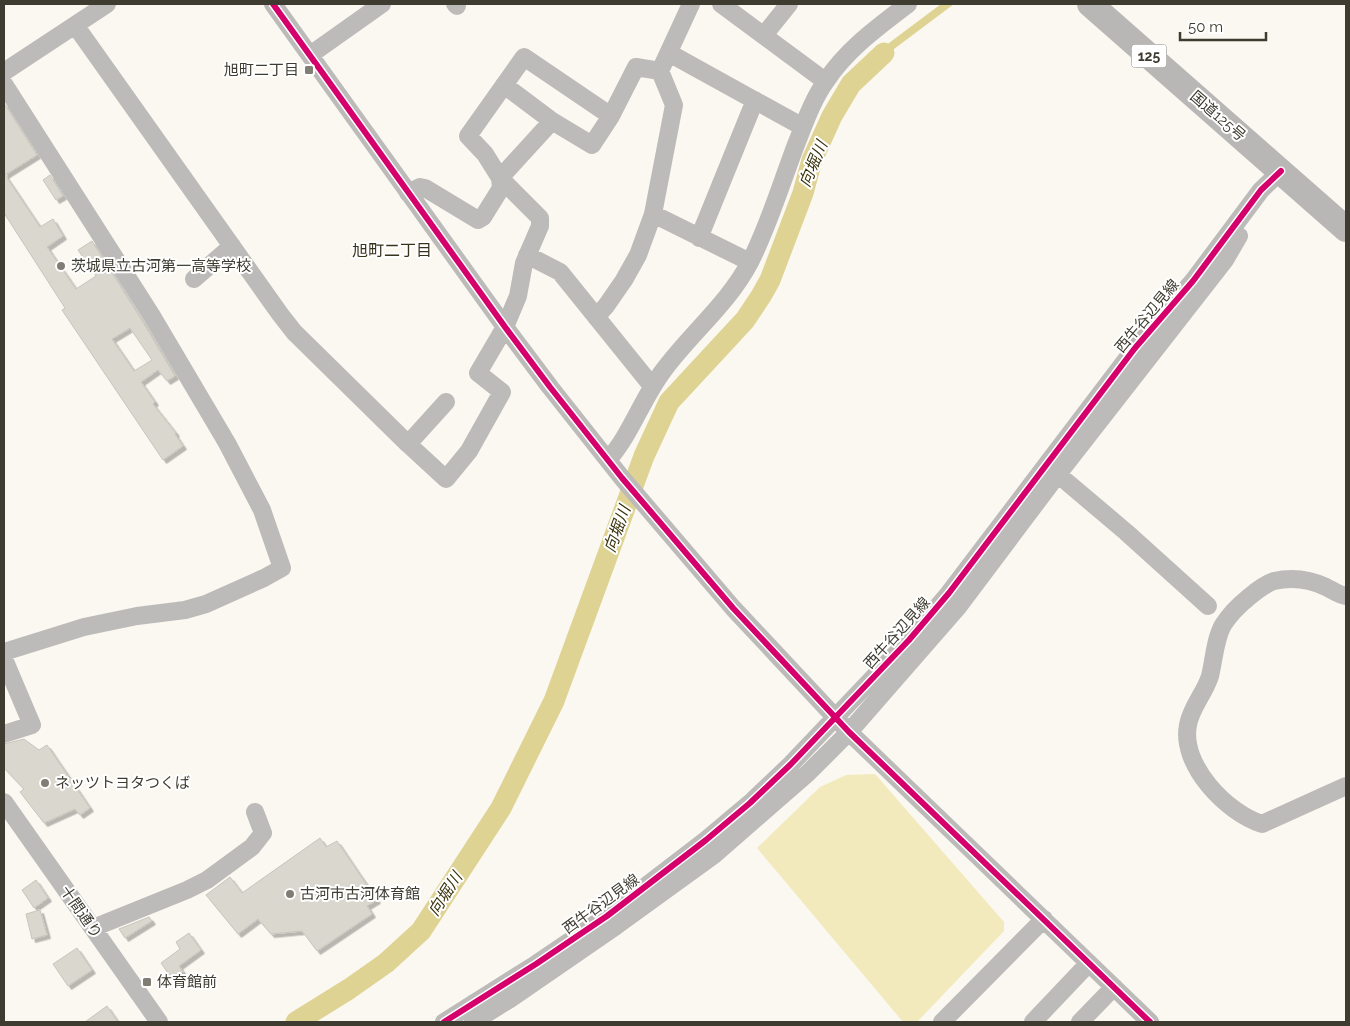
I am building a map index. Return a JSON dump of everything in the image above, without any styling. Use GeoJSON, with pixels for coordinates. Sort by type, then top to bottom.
{"type":"FeatureCollection","features":[{"type":"Feature","properties":{"kind":"highway","name":"国道125号"},"geometry":{"type":"LineString","coordinates":[[1090,4],[1346,229]]}},
{"type":"Feature","properties":{"kind":"street"},"geometry":{"type":"LineString","coordinates":[[4,72],[107,4]]}},
{"type":"Feature","properties":{"kind":"street"},"geometry":{"type":"LineString","coordinates":[[273,4],[505,327],[622,478],[733,608],[850,732],[1150,1022]]}},
{"type":"Feature","properties":{"kind":"street"},"geometry":{"type":"LineString","coordinates":[[310,54],[382,4]]}},
{"type":"Feature","properties":{"kind":"street"},"geometry":{"type":"LineString","coordinates":[[596,316],[606,306],[624,280],[638,255],[653,214],[674,105],[660,71],[691,4]]}},
{"type":"Feature","properties":{"kind":"street"},"geometry":{"type":"LineString","coordinates":[[721,4],[825,81]]}},
{"type":"Feature","properties":{"kind":"street"},"geometry":{"type":"LineString","coordinates":[[764,35],[789,4]]}},
{"type":"Feature","properties":{"kind":"street"},"geometry":{"type":"LineString","coordinates":[[608,460],[619,447],[652,386],[664,369],[717,310],[750,262],[803,126],[825,81],[859,43],[908,4]]}},
{"type":"Feature","properties":{"kind":"street"},"geometry":{"type":"LineString","coordinates":[[75,25],[294,332],[446,479],[469,451],[502,392],[478,372],[505,327],[518,296],[524,263],[540,226],[540,218],[500,178],[485,154],[468,136],[524,57],[611,116]]}},
{"type":"Feature","properties":{"kind":"street"},"geometry":{"type":"LineString","coordinates":[[669,53],[803,126]]}},
{"type":"Feature","properties":{"kind":"street"},"geometry":{"type":"LineString","coordinates":[[504,85],[552,121],[592,144],[611,116],[636,67],[660,71]]}},
{"type":"Feature","properties":{"kind":"street"},"geometry":{"type":"LineString","coordinates":[[4,84],[152,316],[227,443],[262,510],[282,568],[206,604],[184,610],[137,616],[84,628],[4,652]]}},
{"type":"Feature","properties":{"kind":"street"},"geometry":{"type":"LineString","coordinates":[[699,238],[755,100]]}},
{"type":"Feature","properties":{"kind":"street"},"geometry":{"type":"LineString","coordinates":[[408,193],[420,187],[425,188],[478,220],[483,217],[501,188],[500,178],[552,121]]}},
{"type":"Feature","properties":{"kind":"street","name":"西牛谷辺見線"},"geometry":{"type":"LineString","coordinates":[[473,1022],[527,988],[608,932],[714,855],[808,773],[850,732],[958,607],[1135,348],[1193,281],[1261,190],[1280,171]]}},
{"type":"Feature","properties":{"kind":"street"},"geometry":{"type":"LineString","coordinates":[[653,214],[750,262]]}},
{"type":"Feature","properties":{"kind":"street"},"geometry":{"type":"LineString","coordinates":[[194,279],[232,246]]}},
{"type":"Feature","properties":{"kind":"street"},"geometry":{"type":"LineString","coordinates":[[527,255],[560,272],[652,386]]}},
{"type":"Feature","properties":{"kind":"street"},"geometry":{"type":"LineString","coordinates":[[408,444],[446,402]]}},
{"type":"Feature","properties":{"kind":"street"},"geometry":{"type":"LineString","coordinates":[[1052,469],[1208,606]]}},
{"type":"Feature","properties":{"kind":"street","name":"西牛谷辺見線"},"geometry":{"type":"LineString","coordinates":[[444,1022],[591,927],[669,870],[750,803],[836,718],[909,640],[1052,469]]}},
{"type":"Feature","properties":{"kind":"street"},"geometry":{"type":"LineString","coordinates":[[1346,596],[1319,583],[1295,578],[1273,582],[1259,589],[1233,612],[1222,626],[1209,679],[1195,705],[1188,725],[1188,742],[1192,760],[1199,772],[1219,796],[1248,820],[1262,824],[1346,786]]}},
{"type":"Feature","properties":{"kind":"street"},"geometry":{"type":"LineString","coordinates":[[4,659],[32,725],[4,734]]}},
{"type":"Feature","properties":{"kind":"street","name":"十間通り"},"geometry":{"type":"LineString","coordinates":[[4,802],[158,1022]]}},
{"type":"Feature","properties":{"kind":"street"},"geometry":{"type":"LineString","coordinates":[[93,928],[207,880],[252,848],[263,833],[255,812]]}},
{"type":"Feature","properties":{"kind":"street"},"geometry":{"type":"LineString","coordinates":[[953,1018],[1044,919]]}},
{"type":"Feature","properties":{"kind":"street"},"geometry":{"type":"LineString","coordinates":[[1033,1022],[1089,963]]}},
{"type":"Feature","properties":{"kind":"street"},"geometry":{"type":"LineString","coordinates":[[1080,1022],[1114,988]]}},
{"type":"Feature","properties":{"kind":"shaded area"},"geometry":{"type":"Polygon","coordinates":[[[941,4],[954,4],[890,52],[865,75],[860,70],[885,46],[941,4]]]}},
{"type":"Feature","properties":{"kind":"shaded area"},"geometry":{"type":"Polygon","coordinates":[[[875,774],[1004,922],[1004,931],[917,1022],[903,1022],[757,848],[820,787],[846,775],[875,774]]]}},
{"type":"Feature","properties":{"kind":"building"},"geometry":{"type":"Polygon","coordinates":[[[4,103],[37,155],[5,175],[40,227],[53,219],[63,236],[47,247],[76,289],[96,276],[78,250],[92,241],[175,376],[167,381],[158,370],[141,382],[155,402],[153,404],[176,433],[183,446],[163,460],[62,310],[65,308],[4,213],[4,103]],[[130,328],[112,339],[134,371],[152,360],[130,328]]]}},
{"type":"Feature","properties":{"kind":"building"},"geometry":{"type":"Polygon","coordinates":[[[50,175],[63,196],[56,200],[43,180],[50,175]]]}},
{"type":"Feature","properties":{"kind":"building","name":"ネッツトヨタつくば"},"geometry":{"type":"Polygon","coordinates":[[[24,739],[39,750],[47,745],[90,808],[80,815],[75,809],[44,823],[20,792],[24,789],[4,768],[4,744],[24,739]]]}},
{"type":"Feature","properties":{"kind":"building","name":"古河市古河体育館"},"geometry":{"type":"Polygon","coordinates":[[[320,838],[326,847],[337,841],[377,900],[367,906],[372,914],[317,951],[302,931],[271,934],[258,919],[238,934],[206,895],[230,877],[242,893],[320,838]]]}},
{"type":"Feature","properties":{"kind":"building"},"geometry":{"type":"Polygon","coordinates":[[[36,880],[48,898],[34,908],[22,890],[36,880]]]}},
{"type":"Feature","properties":{"kind":"building"},"geometry":{"type":"Polygon","coordinates":[[[40,910],[47,935],[32,939],[26,914],[40,910]]]}},
{"type":"Feature","properties":{"kind":"building"},"geometry":{"type":"Polygon","coordinates":[[[149,917],[152,921],[125,938],[119,929],[149,917]]]}},
{"type":"Feature","properties":{"kind":"building"},"geometry":{"type":"Polygon","coordinates":[[[189,933],[201,950],[179,966],[183,972],[172,979],[161,963],[180,949],[176,942],[189,933]]]}},
{"type":"Feature","properties":{"kind":"building"},"geometry":{"type":"Polygon","coordinates":[[[77,948],[92,970],[68,986],[53,964],[77,948]]]}},
{"type":"Feature","properties":{"kind":"building"},"geometry":{"type":"Polygon","coordinates":[[[107,1006],[118,1022],[85,1022],[107,1006]]]}},
{"type":"Feature","properties":{"kind":"waterway","name":"向堀川"},"geometry":{"type":"LineString","coordinates":[[296,1022],[386,963],[421,931],[501,808],[554,701],[644,456],[669,402],[745,320],[761,296],[770,280],[803,193],[812,160],[832,116],[851,84],[884,53]]}},
{"type":"Feature","properties":{"kind":"cycle path"},"geometry":{"type":"LineString","coordinates":[[273,4],[550,387],[622,478],[733,608],[849,732],[1150,1022]]}},
{"type":"Feature","properties":{"kind":"cycle path"},"geometry":{"type":"LineString","coordinates":[[444,1022],[536,964],[607,916],[706,840],[750,803],[791,764],[909,640],[949,593],[1135,348],[1193,281],[1261,190],[1281,171]]}},
{"type":"Feature","properties":{"kind":"place","name":"旭町二丁目"},"geometry":{"type":"Point","coordinates":[309,70]}},
{"type":"Feature","properties":{"kind":"place","name":"茨城県立古河第一高等学校"},"geometry":{"type":"Point","coordinates":[61,266]}},
{"type":"Feature","properties":{"kind":"place","name":"ネッツトヨタつくば"},"geometry":{"type":"Point","coordinates":[45,783]}},
{"type":"Feature","properties":{"kind":"place","name":"古河市古河体育館"},"geometry":{"type":"Point","coordinates":[290,894]}},
{"type":"Feature","properties":{"kind":"place","name":"体育館前"},"geometry":{"type":"Point","coordinates":[147,982]}},
{"type":"Feature","properties":{"kind":"district","name":"旭町二丁目"},"geometry":{"type":"Point","coordinates":[392,250]}}]}
